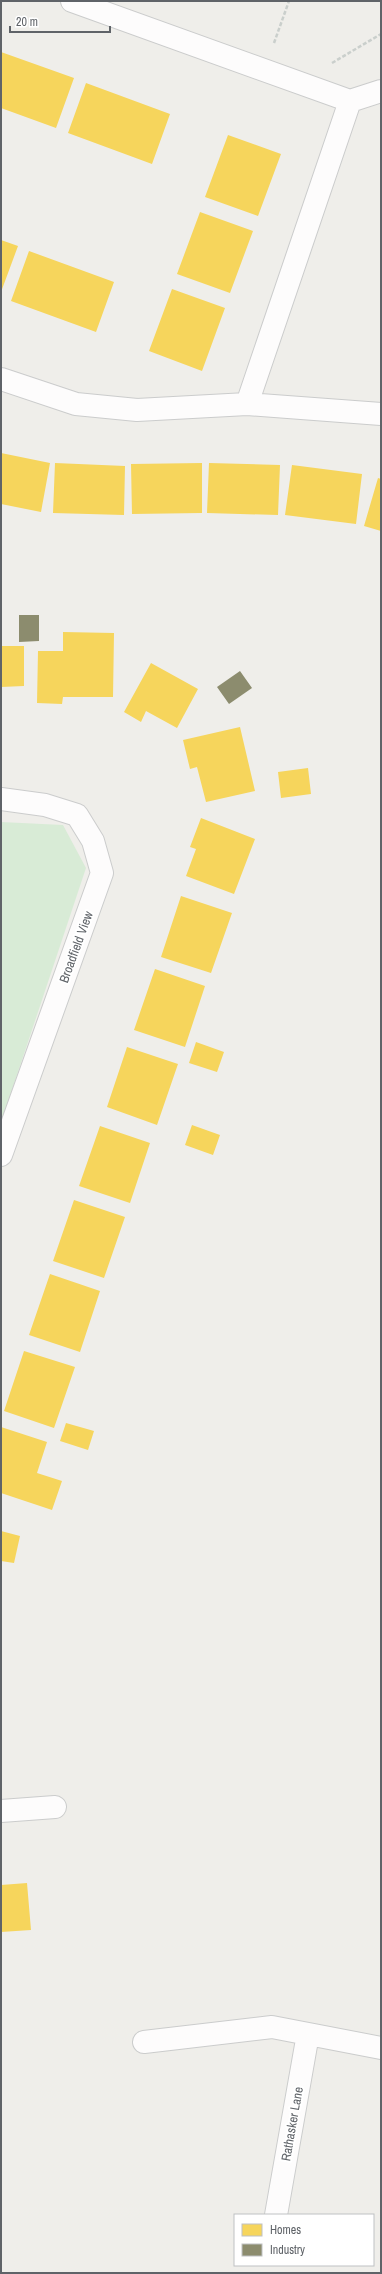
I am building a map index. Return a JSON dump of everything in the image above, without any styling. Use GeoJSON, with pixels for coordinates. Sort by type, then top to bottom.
{"type":"FeatureCollection","features":[{"type":"Feature","properties":{"kind":"street"},"geometry":{"type":"LineString","coordinates":[[72,1],[350,101],[381,92]]}},
{"type":"Feature","properties":{"kind":"street"},"geometry":{"type":"LineString","coordinates":[[247,404],[350,101]]}},
{"type":"Feature","properties":{"kind":"street"},"geometry":{"type":"LineString","coordinates":[[1,379],[76,404],[137,410],[247,404],[381,414]]}},
{"type":"Feature","properties":{"kind":"street","name":"Broadfield View"},"geometry":{"type":"LineString","coordinates":[[1,799],[45,806],[77,816],[93,841],[102,873],[1,1155]]}},
{"type":"Feature","properties":{"kind":"street"},"geometry":{"type":"LineString","coordinates":[[1,1811],[55,1807]]}},
{"type":"Feature","properties":{"kind":"street"},"geometry":{"type":"LineString","coordinates":[[144,2042],[272,2027],[381,2048]]}},
{"type":"Feature","properties":{"kind":"street","name":"Rathasker Lane"},"geometry":{"type":"LineString","coordinates":[[276,2214],[308,2034]]}},
{"type":"Feature","properties":{"kind":"path"},"geometry":{"type":"LineString","coordinates":[[280,48],[273,45],[289,1]]}},
{"type":"Feature","properties":{"kind":"path"},"geometry":{"type":"LineString","coordinates":[[329,64],[381,34]]}},
{"type":"Feature","properties":{"kind":"green space"},"geometry":{"type":"Polygon","coordinates":[[[1,822],[63,825],[86,868],[1,1123],[1,822]]]}},
{"type":"Feature","properties":{"kind":"building: Homes"},"geometry":{"type":"Polygon","coordinates":[[[1,52],[74,78],[56,128],[1,108],[1,52]]]}},
{"type":"Feature","properties":{"kind":"building: Homes"},"geometry":{"type":"Polygon","coordinates":[[[86,83],[170,114],[152,164],[68,133],[86,83]]]}},
{"type":"Feature","properties":{"kind":"building: Homes"},"geometry":{"type":"Polygon","coordinates":[[[228,135],[281,154],[258,216],[205,197],[228,135]]]}},
{"type":"Feature","properties":{"kind":"building: Homes"},"geometry":{"type":"Polygon","coordinates":[[[200,212],[253,231],[230,293],[177,274],[200,212]]]}},
{"type":"Feature","properties":{"kind":"building: Homes"},"geometry":{"type":"Polygon","coordinates":[[[1,240],[18,246],[1,292],[1,240]]]}},
{"type":"Feature","properties":{"kind":"building: Homes"},"geometry":{"type":"Polygon","coordinates":[[[29,251],[114,282],[96,332],[11,301],[29,251]]]}},
{"type":"Feature","properties":{"kind":"building: Homes"},"geometry":{"type":"Polygon","coordinates":[[[172,289],[225,308],[202,371],[149,351],[172,289]]]}},
{"type":"Feature","properties":{"kind":"building: Homes"},"geometry":{"type":"Polygon","coordinates":[[[1,453],[50,463],[41,512],[1,504],[1,453]]]}},
{"type":"Feature","properties":{"kind":"building: Homes"},"geometry":{"type":"Polygon","coordinates":[[[55,463],[125,466],[124,515],[53,513],[55,463]]]}},
{"type":"Feature","properties":{"kind":"building: Homes"},"geometry":{"type":"Polygon","coordinates":[[[202,463],[202,513],[132,514],[131,464],[202,463]]]}},
{"type":"Feature","properties":{"kind":"building: Homes"},"geometry":{"type":"Polygon","coordinates":[[[209,463],[280,465],[278,515],[207,513],[209,463]]]}},
{"type":"Feature","properties":{"kind":"building: Homes"},"geometry":{"type":"Polygon","coordinates":[[[292,465],[362,474],[356,524],[285,515],[292,465]]]}},
{"type":"Feature","properties":{"kind":"building: Homes"},"geometry":{"type":"Polygon","coordinates":[[[378,478],[381,479],[381,531],[364,526],[378,478]]]}},
{"type":"Feature","properties":{"kind":"building: Homes"},"geometry":{"type":"Polygon","coordinates":[[[63,632],[114,633],[113,697],[63,697],[62,704],[37,703],[38,651],[63,651],[63,632]]]}},
{"type":"Feature","properties":{"kind":"building: Homes"},"geometry":{"type":"Polygon","coordinates":[[[1,646],[24,646],[24,686],[1,687],[1,646]]]}},
{"type":"Feature","properties":{"kind":"building: Homes"},"geometry":{"type":"Polygon","coordinates":[[[151,663],[198,689],[177,728],[146,711],[141,722],[124,712],[151,663]]]}},
{"type":"Feature","properties":{"kind":"building: Homes"},"geometry":{"type":"Polygon","coordinates":[[[240,727],[255,791],[206,802],[197,767],[190,769],[183,740],[240,727]]]}},
{"type":"Feature","properties":{"kind":"building: Homes"},"geometry":{"type":"Polygon","coordinates":[[[308,768],[311,794],[281,798],[278,772],[308,768]]]}},
{"type":"Feature","properties":{"kind":"building: Homes"},"geometry":{"type":"Polygon","coordinates":[[[201,818],[255,839],[234,894],[186,876],[196,849],[190,847],[201,818]]]}},
{"type":"Feature","properties":{"kind":"building: Homes"},"geometry":{"type":"Polygon","coordinates":[[[181,896],[232,913],[211,973],[161,957],[181,896]]]}},
{"type":"Feature","properties":{"kind":"building: Homes"},"geometry":{"type":"Polygon","coordinates":[[[155,969],[205,986],[185,1047],[134,1030],[155,969]]]}},
{"type":"Feature","properties":{"kind":"building: Homes"},"geometry":{"type":"Polygon","coordinates":[[[196,1042],[224,1052],[217,1072],[189,1063],[196,1042]]]}},
{"type":"Feature","properties":{"kind":"building: Homes"},"geometry":{"type":"Polygon","coordinates":[[[127,1047],[178,1064],[157,1125],[107,1107],[127,1047]]]}},
{"type":"Feature","properties":{"kind":"building: Homes"},"geometry":{"type":"Polygon","coordinates":[[[192,1125],[220,1135],[213,1155],[185,1145],[192,1125]]]}},
{"type":"Feature","properties":{"kind":"building: Homes"},"geometry":{"type":"Polygon","coordinates":[[[100,1126],[150,1143],[130,1203],[79,1186],[100,1126]]]}},
{"type":"Feature","properties":{"kind":"building: Homes"},"geometry":{"type":"Polygon","coordinates":[[[74,1200],[125,1217],[104,1278],[53,1261],[74,1200]]]}},
{"type":"Feature","properties":{"kind":"building: Homes"},"geometry":{"type":"Polygon","coordinates":[[[50,1274],[100,1291],[80,1352],[29,1335],[50,1274]]]}},
{"type":"Feature","properties":{"kind":"building: Homes"},"geometry":{"type":"Polygon","coordinates":[[[24,1351],[75,1367],[54,1428],[4,1411],[24,1351]]]}},
{"type":"Feature","properties":{"kind":"building: Homes"},"geometry":{"type":"Polygon","coordinates":[[[66,1423],[94,1431],[88,1450],[60,1441],[66,1423]]]}},
{"type":"Feature","properties":{"kind":"building: Homes"},"geometry":{"type":"Polygon","coordinates":[[[1,1427],[47,1442],[37,1473],[62,1481],[52,1510],[1,1493],[1,1427]]]}},
{"type":"Feature","properties":{"kind":"building: Homes"},"geometry":{"type":"Polygon","coordinates":[[[1,1531],[20,1536],[14,1563],[1,1561],[1,1531]]]}},
{"type":"Feature","properties":{"kind":"building: Homes"},"geometry":{"type":"Polygon","coordinates":[[[27,1883],[31,1930],[1,1932],[1,1885],[27,1883]]]}},
{"type":"Feature","properties":{"kind":"building: Industry"},"geometry":{"type":"Polygon","coordinates":[[[19,615],[39,615],[39,641],[19,642],[19,615]]]}},
{"type":"Feature","properties":{"kind":"building: Industry"},"geometry":{"type":"Polygon","coordinates":[[[240,671],[252,688],[229,704],[217,687],[240,671]]]}}]}
